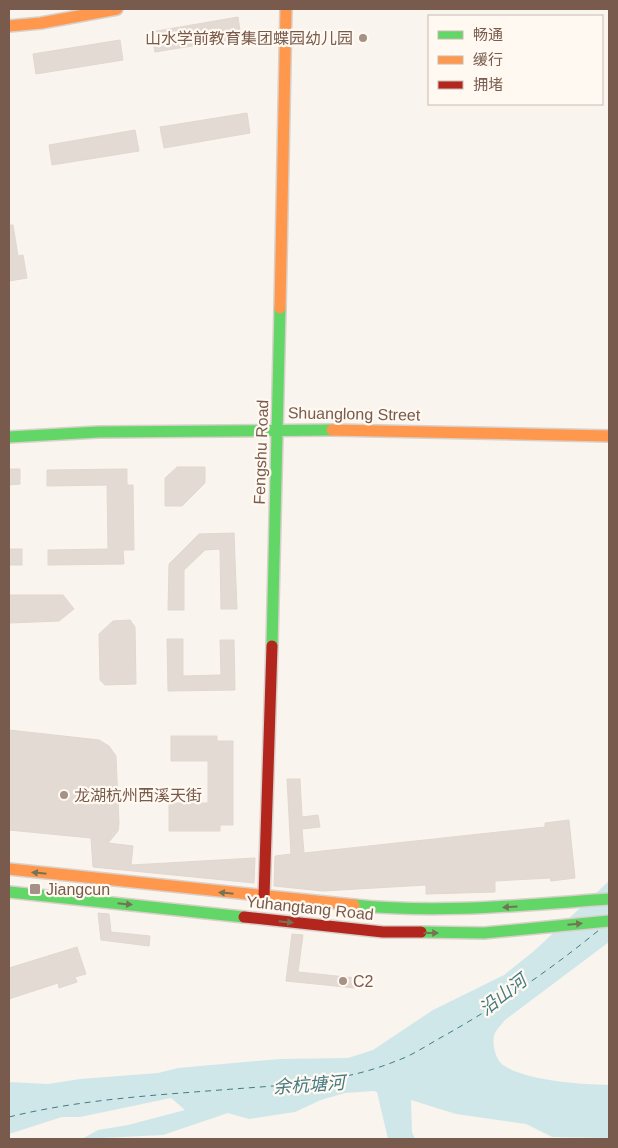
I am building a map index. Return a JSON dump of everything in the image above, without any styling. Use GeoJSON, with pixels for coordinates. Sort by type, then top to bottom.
{"type":"FeatureCollection","features":[{"type":"Feature","properties":{"kind":"street"},"geometry":{"type":"LineString","coordinates":[[9,26],[41,23],[117,9]]}},
{"type":"Feature","properties":{"kind":"street","name":"Fengshu Road"},"geometry":{"type":"LineString","coordinates":[[264,897],[278,429],[286,9]]}},
{"type":"Feature","properties":{"kind":"street","name":"Shuanglong Street"},"geometry":{"type":"LineString","coordinates":[[9,437],[98,432],[278,429],[609,436]]}},
{"type":"Feature","properties":{"kind":"street","name":"Yuhangtang Road"},"geometry":{"type":"LineString","coordinates":[[9,869],[390,909],[476,909],[559,904],[609,898]]}},
{"type":"Feature","properties":{"kind":"street","name":"Yuhangtang Road"},"geometry":{"type":"LineString","coordinates":[[9,892],[383,932],[484,933],[609,921]]}},
{"type":"Feature","properties":{"kind":"water"},"geometry":{"type":"Polygon","coordinates":[[[609,881],[609,942],[505,1020],[494,1036],[494,1044],[498,1060],[503,1065],[526,1075],[554,1081],[609,1085],[609,1138],[552,1137],[526,1124],[456,1114],[411,1100],[412,1132],[415,1139],[388,1139],[377,1092],[374,1091],[345,1093],[321,1100],[295,1112],[249,1119],[228,1113],[163,1135],[82,1139],[98,1130],[128,1125],[185,1110],[171,1098],[80,1117],[62,1117],[9,1134],[9,1082],[48,1084],[80,1079],[158,1073],[178,1068],[280,1059],[348,1058],[373,1050],[433,1010],[504,975],[534,951],[609,881]]]}},
{"type":"Feature","properties":{"kind":"building"},"geometry":{"type":"Polygon","coordinates":[[[238,17],[241,38],[155,52],[151,32],[238,17]]]}},
{"type":"Feature","properties":{"kind":"building"},"geometry":{"type":"Polygon","coordinates":[[[120,40],[123,60],[36,74],[33,54],[120,40]]]}},
{"type":"Feature","properties":{"kind":"building"},"geometry":{"type":"Polygon","coordinates":[[[247,113],[250,133],[164,148],[160,127],[247,113]]]}},
{"type":"Feature","properties":{"kind":"building"},"geometry":{"type":"Polygon","coordinates":[[[135,130],[139,151],[52,165],[49,145],[135,130]]]}},
{"type":"Feature","properties":{"kind":"building"},"geometry":{"type":"Polygon","coordinates":[[[9,225],[13,225],[18,256],[23,255],[27,278],[9,281],[9,225]]]}},
{"type":"Feature","properties":{"kind":"building"},"geometry":{"type":"Polygon","coordinates":[[[177,467],[205,467],[205,483],[182,506],[165,506],[165,478],[177,467]]]}},
{"type":"Feature","properties":{"kind":"building"},"geometry":{"type":"Polygon","coordinates":[[[9,469],[20,469],[20,484],[9,485],[9,469]]]}},
{"type":"Feature","properties":{"kind":"building"},"geometry":{"type":"Polygon","coordinates":[[[127,469],[127,485],[133,485],[134,550],[123,550],[124,564],[48,565],[48,550],[108,549],[107,485],[47,486],[47,470],[127,469]]]}},
{"type":"Feature","properties":{"kind":"building"},"geometry":{"type":"Polygon","coordinates":[[[234,533],[237,609],[221,609],[220,549],[205,550],[184,570],[184,610],[168,610],[169,564],[199,534],[234,533]]]}},
{"type":"Feature","properties":{"kind":"building"},"geometry":{"type":"Polygon","coordinates":[[[9,549],[22,549],[22,565],[9,565],[9,549]]]}},
{"type":"Feature","properties":{"kind":"building"},"geometry":{"type":"Polygon","coordinates":[[[9,595],[63,595],[74,609],[59,621],[9,623],[9,595]]]}},
{"type":"Feature","properties":{"kind":"building"},"geometry":{"type":"Polygon","coordinates":[[[130,620],[135,627],[136,684],[105,685],[100,680],[99,634],[113,621],[130,620]]]}},
{"type":"Feature","properties":{"kind":"building"},"geometry":{"type":"Polygon","coordinates":[[[167,639],[183,639],[183,676],[221,675],[220,640],[234,640],[235,690],[168,691],[167,639]]]}},
{"type":"Feature","properties":{"kind":"building","name":"龙湖杭州西溪天街"},"geometry":{"type":"Polygon","coordinates":[[[9,730],[99,740],[109,746],[116,756],[119,823],[118,831],[108,843],[133,846],[131,865],[255,858],[254,883],[93,867],[91,838],[9,830],[9,730]]]}},
{"type":"Feature","properties":{"kind":"building"},"geometry":{"type":"Polygon","coordinates":[[[171,736],[217,736],[217,741],[233,741],[233,825],[220,825],[220,831],[169,831],[169,803],[208,803],[208,761],[171,761],[171,736]]]}},
{"type":"Feature","properties":{"kind":"building"},"geometry":{"type":"Polygon","coordinates":[[[287,779],[300,779],[302,817],[318,815],[320,827],[302,829],[304,853],[545,827],[545,823],[569,820],[575,878],[551,881],[550,878],[495,881],[495,892],[426,894],[426,885],[323,891],[274,886],[275,856],[291,854],[287,779]]]}},
{"type":"Feature","properties":{"kind":"building"},"geometry":{"type":"Polygon","coordinates":[[[98,913],[109,914],[111,932],[150,936],[149,946],[101,940],[98,913]]]}},
{"type":"Feature","properties":{"kind":"building"},"geometry":{"type":"Polygon","coordinates":[[[292,934],[303,935],[298,972],[356,978],[355,988],[286,981],[292,934]]]}},
{"type":"Feature","properties":{"kind":"building"},"geometry":{"type":"Polygon","coordinates":[[[77,947],[86,974],[75,977],[77,982],[59,988],[58,983],[9,999],[9,968],[77,947]]]}},
{"type":"Feature","properties":{"kind":"ferry route"},"geometry":{"type":"LineString","coordinates":[[9,1117],[64,1106],[120,1098],[316,1081],[357,1074],[377,1068],[413,1054],[481,1014],[522,988],[599,930]]}},
{"type":"Feature","properties":{"kind":"traffic: fast"},"geometry":{"type":"LineString","coordinates":[[272,646],[280,308]]}},
{"type":"Feature","properties":{"kind":"traffic: fast"},"geometry":{"type":"LineString","coordinates":[[9,437],[98,432],[332,430]]}},
{"type":"Feature","properties":{"kind":"traffic: fast"},"geometry":{"type":"LineString","coordinates":[[9,892],[244,917]]}},
{"type":"Feature","properties":{"kind":"traffic: fast"},"geometry":{"type":"LineString","coordinates":[[354,905],[386,908],[450,909],[609,899]]}},
{"type":"Feature","properties":{"kind":"traffic: fast"},"geometry":{"type":"LineString","coordinates":[[421,932],[484,933],[609,921]]}},
{"type":"Feature","properties":{"kind":"traffic: slow"},"geometry":{"type":"LineString","coordinates":[[9,26],[41,23],[117,9]]}},
{"type":"Feature","properties":{"kind":"traffic: slow"},"geometry":{"type":"LineString","coordinates":[[280,308],[286,9]]}},
{"type":"Feature","properties":{"kind":"traffic: slow"},"geometry":{"type":"LineString","coordinates":[[332,430],[609,436]]}},
{"type":"Feature","properties":{"kind":"traffic: slow"},"geometry":{"type":"LineString","coordinates":[[9,869],[354,905]]}},
{"type":"Feature","properties":{"kind":"traffic: jam"},"geometry":{"type":"LineString","coordinates":[[264,897],[272,646]]}},
{"type":"Feature","properties":{"kind":"traffic: jam"},"geometry":{"type":"LineString","coordinates":[[244,917],[383,932],[421,932]]}},
{"type":"Feature","properties":{"kind":"place","name":"山水学前教育集团蝶园幼儿园"},"geometry":{"type":"Point","coordinates":[363,38]}},
{"type":"Feature","properties":{"kind":"place","name":"龙湖杭州西溪天街"},"geometry":{"type":"Point","coordinates":[64,795]}},
{"type":"Feature","properties":{"kind":"place","name":"Jiangcun"},"geometry":{"type":"Point","coordinates":[35,889]}},
{"type":"Feature","properties":{"kind":"place","name":"C2"},"geometry":{"type":"Point","coordinates":[343,981]}},
{"type":"Feature","properties":{"kind":"water label","name":"沿山河"},"geometry":{"type":"Point","coordinates":[503,995]}},
{"type":"Feature","properties":{"kind":"water label","name":"余杭塘河"},"geometry":{"type":"Point","coordinates":[309,1085]}}]}
